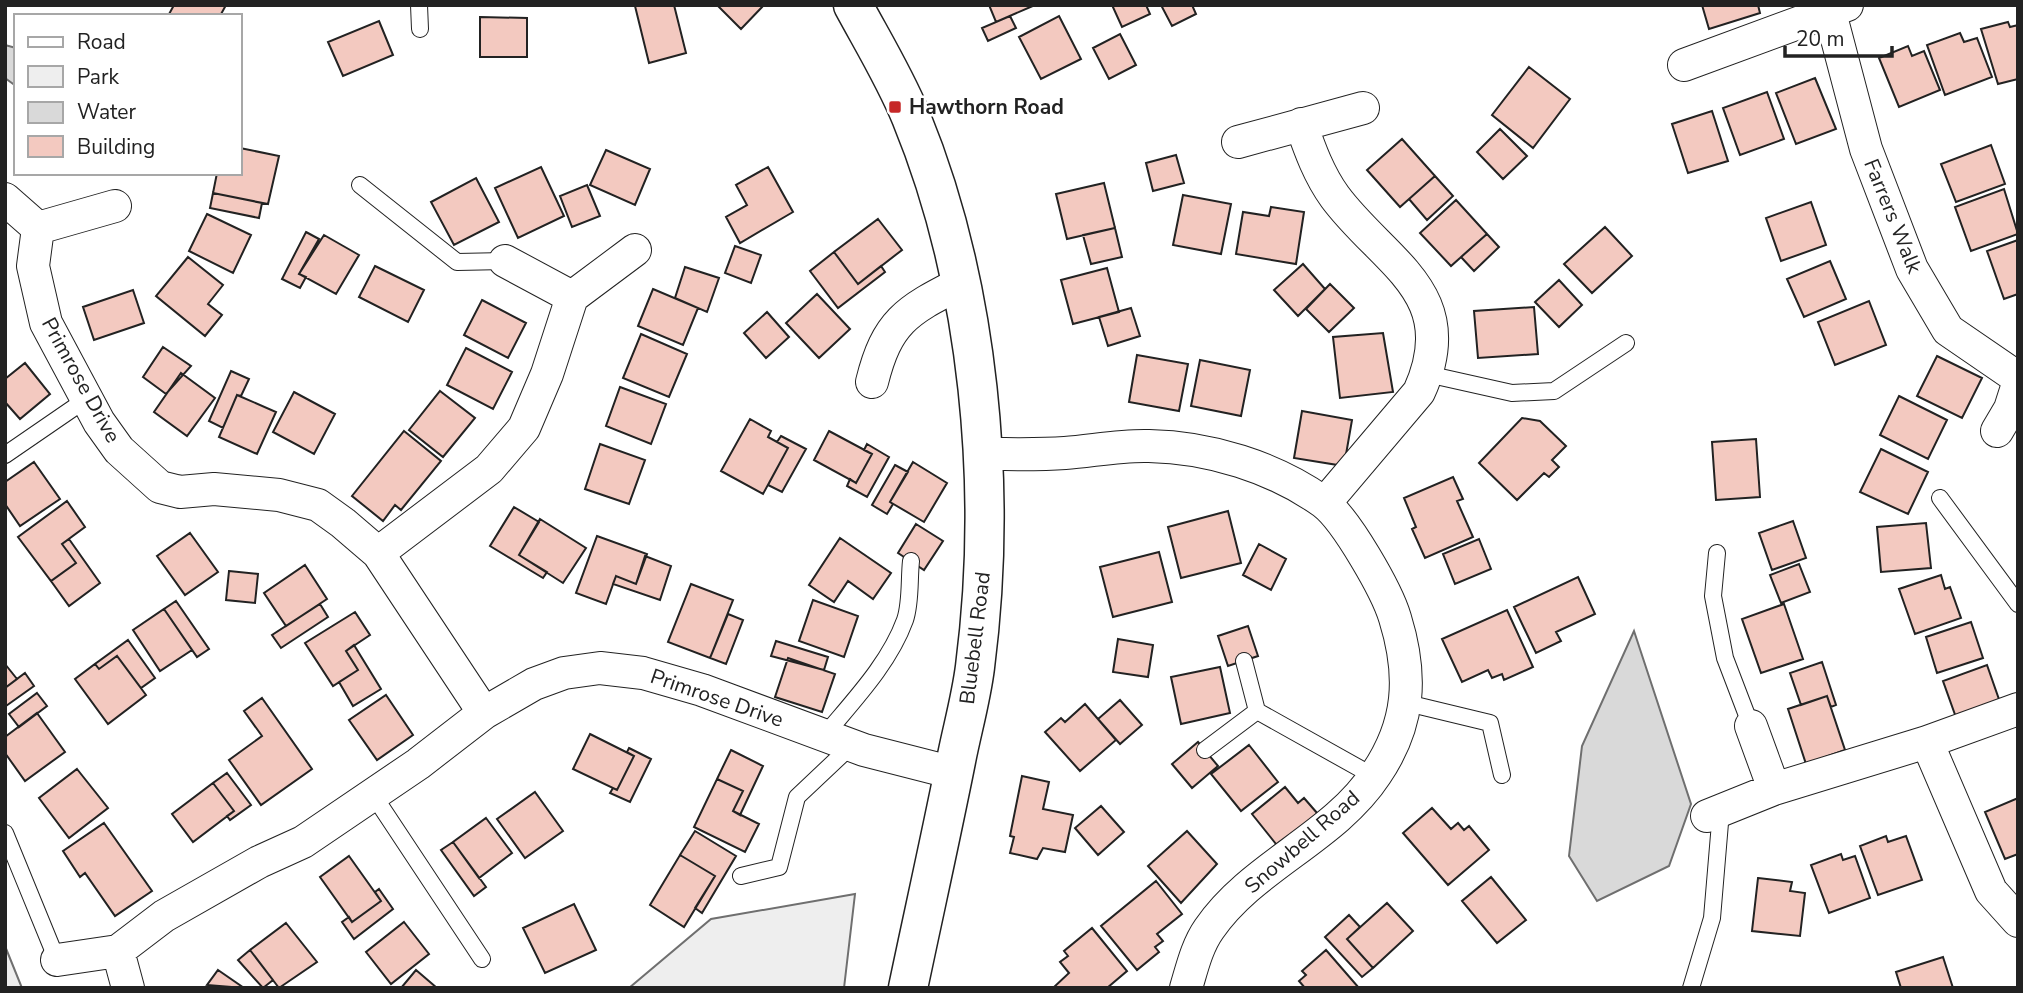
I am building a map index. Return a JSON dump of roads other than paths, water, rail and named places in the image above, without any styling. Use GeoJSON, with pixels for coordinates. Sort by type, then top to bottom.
{"type":"FeatureCollection","features":[{"type":"Feature","properties":{"kind":"street","name":"Bluebell Road"},"geometry":{"type":"LineString","coordinates":[[853,5],[895,81],[912,120],[950,238],[973,355],[985,454],[984,566],[975,669],[908,988]]}},
{"type":"Feature","properties":{"kind":"street","name":"Farrers Walk"},"geometry":{"type":"LineString","coordinates":[[1684,65],[1836,8],[1840,58],[1866,149],[1912,269],[1948,330],[2018,378]]}},
{"type":"Feature","properties":{"kind":"street"},"geometry":{"type":"LineString","coordinates":[[1238,142],[1363,108]]}},
{"type":"Feature","properties":{"kind":"street"},"geometry":{"type":"LineString","coordinates":[[1301,124],[1315,163],[1334,196],[1416,284],[1426,307],[1430,334],[1427,374],[1406,411],[1325,503]]}},
{"type":"Feature","properties":{"kind":"street"},"geometry":{"type":"LineString","coordinates":[[5,199],[38,228],[115,206]]}},
{"type":"Feature","properties":{"kind":"street","name":"Primrose Drive"},"geometry":{"type":"LineString","coordinates":[[38,228],[33,266],[46,323],[119,450],[160,487],[180,492],[214,489],[279,495],[318,505],[378,554],[484,713]]}},
{"type":"Feature","properties":{"kind":"street"},"geometry":{"type":"LineString","coordinates":[[378,554],[489,469],[524,428],[547,374],[572,297],[635,250]]}},
{"type":"Feature","properties":{"kind":"street"},"geometry":{"type":"LineString","coordinates":[[505,261],[572,297]]}},
{"type":"Feature","properties":{"kind":"street"},"geometry":{"type":"LineString","coordinates":[[872,382],[881,348],[906,313],[959,284]]}},
{"type":"Feature","properties":{"kind":"street"},"geometry":{"type":"LineString","coordinates":[[1997,431],[2010,409],[2018,384]]}},
{"type":"Feature","properties":{"kind":"street","name":"Snowbell Road"},"geometry":{"type":"LineString","coordinates":[[985,454],[1060,454],[1148,446],[1195,450],[1240,461],[1325,503],[1367,558],[1392,607],[1404,649],[1407,703],[1394,744],[1375,777],[1347,807],[1234,901],[1217,920],[1194,960],[1186,988]]}},
{"type":"Feature","properties":{"kind":"street","name":"Primrose Drive"},"geometry":{"type":"LineString","coordinates":[[57,960],[118,951],[164,916],[260,862],[303,842],[418,764],[484,713],[544,680],[564,673],[600,668],[643,673],[702,690],[838,741],[954,773]]}},
{"type":"Feature","properties":{"kind":"street"},"geometry":{"type":"LineString","coordinates":[[1714,814],[1774,789],[1927,742],[2018,709]]}},
{"type":"Feature","properties":{"kind":"street"},"geometry":{"type":"LineString","coordinates":[[1751,726],[1774,789]]}},
{"type":"Feature","properties":{"kind":"street"},"geometry":{"type":"LineString","coordinates":[[1927,742],[1991,891],[2018,921]]}},
{"type":"Feature","properties":{"kind":"street"},"geometry":{"type":"LineString","coordinates":[[118,951],[128,988]]}},
{"type":"Feature","properties":{"kind":"lane"},"geometry":{"type":"LineString","coordinates":[[419,5],[420,29]]}},
{"type":"Feature","properties":{"kind":"lane"},"geometry":{"type":"LineString","coordinates":[[360,185],[457,262],[505,261]]}},
{"type":"Feature","properties":{"kind":"lane"},"geometry":{"type":"LineString","coordinates":[[1427,374],[1512,393],[1554,390],[1626,343]]}},
{"type":"Feature","properties":{"kind":"lane"},"geometry":{"type":"LineString","coordinates":[[5,455],[88,398]]}},
{"type":"Feature","properties":{"kind":"lane"},"geometry":{"type":"LineString","coordinates":[[1940,498],[2018,604]]}},
{"type":"Feature","properties":{"kind":"lane"},"geometry":{"type":"LineString","coordinates":[[1717,553],[1713,596],[1725,658],[1751,726]]}},
{"type":"Feature","properties":{"kind":"lane"},"geometry":{"type":"LineString","coordinates":[[741,876],[779,867],[797,797],[838,741],[862,692],[893,645],[905,618],[911,561]]}},
{"type":"Feature","properties":{"kind":"lane"},"geometry":{"type":"LineString","coordinates":[[1244,661],[1257,711],[1375,777]]}},
{"type":"Feature","properties":{"kind":"lane"},"geometry":{"type":"LineString","coordinates":[[1407,703],[1490,723],[1502,775]]}},
{"type":"Feature","properties":{"kind":"lane"},"geometry":{"type":"LineString","coordinates":[[1205,750],[1257,711]]}},
{"type":"Feature","properties":{"kind":"lane"},"geometry":{"type":"LineString","coordinates":[[372,793],[482,959]]}},
{"type":"Feature","properties":{"kind":"lane"},"geometry":{"type":"LineString","coordinates":[[1691,988],[1712,918],[1714,814]]}},
{"type":"Feature","properties":{"kind":"lane"},"geometry":{"type":"LineString","coordinates":[[5,833],[57,960]]}},
{"type":"Feature","properties":{"kind":"water"},"geometry":{"type":"Polygon","coordinates":[[[5,45],[14,47],[14,85],[5,78],[5,45]]]}},
{"type":"Feature","properties":{"kind":"water"},"geometry":{"type":"Polygon","coordinates":[[[1634,631],[1691,804],[1669,866],[1597,901],[1569,856],[1582,746],[1634,631]]]}},
{"type":"Feature","properties":{"kind":"place","name":"Hawthorn Road"},"geometry":{"type":"Point","coordinates":[895,107]}}]}
